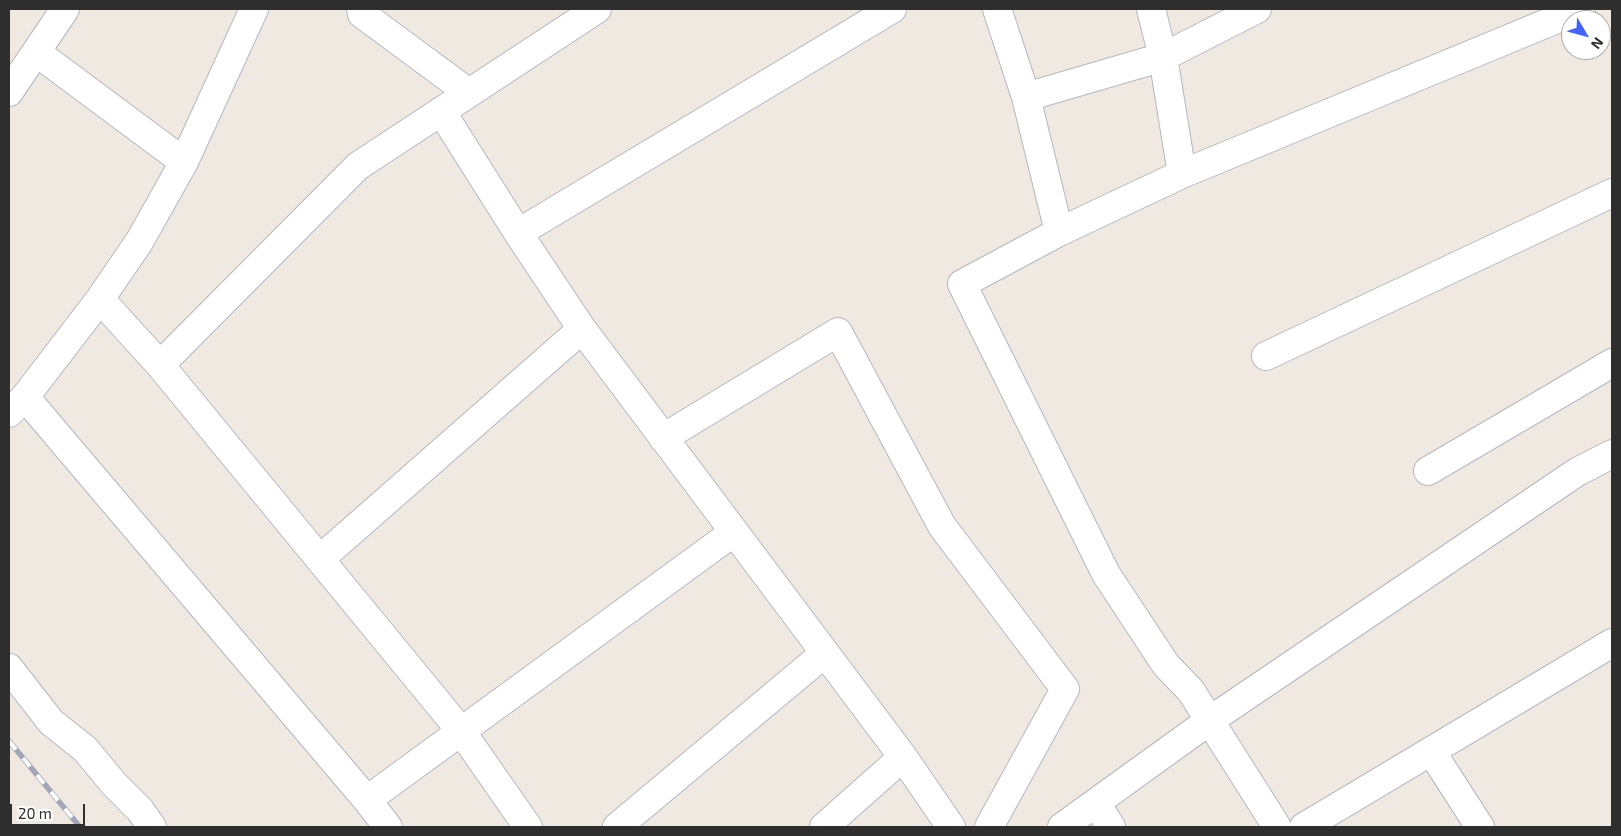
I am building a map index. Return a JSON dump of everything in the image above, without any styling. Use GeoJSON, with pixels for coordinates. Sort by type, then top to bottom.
{"type":"FeatureCollection","features":[{"type":"Feature","properties":{"kind":"street"},"geometry":{"type":"LineString","coordinates":[[9,92],[65,9]]}},
{"type":"Feature","properties":{"kind":"street"},"geometry":{"type":"LineString","coordinates":[[254,9],[184,162],[139,242],[100,299],[17,405],[367,800],[388,827]]}},
{"type":"Feature","properties":{"kind":"street"},"geometry":{"type":"LineString","coordinates":[[361,9],[362,14],[469,93]]}},
{"type":"Feature","properties":{"kind":"street"},"geometry":{"type":"LineString","coordinates":[[160,365],[358,166],[597,9]]}},
{"type":"Feature","properties":{"kind":"street"},"geometry":{"type":"LineString","coordinates":[[518,233],[892,9]]}},
{"type":"Feature","properties":{"kind":"street"},"geometry":{"type":"LineString","coordinates":[[997,9],[1026,97],[1059,232]]}},
{"type":"Feature","properties":{"kind":"street"},"geometry":{"type":"LineString","coordinates":[[1151,9],[1163,56],[1182,174]]}},
{"type":"Feature","properties":{"kind":"street"},"geometry":{"type":"LineString","coordinates":[[1026,97],[1163,56],[1257,9]]}},
{"type":"Feature","properties":{"kind":"street"},"geometry":{"type":"LineString","coordinates":[[1277,827],[1191,691],[1166,665],[1106,574],[962,284],[1059,232],[1182,174],[1581,9]]}},
{"type":"Feature","properties":{"kind":"street"},"geometry":{"type":"LineString","coordinates":[[36,52],[184,162]]}},
{"type":"Feature","properties":{"kind":"street"},"geometry":{"type":"LineString","coordinates":[[441,111],[518,233],[582,329],[903,757],[951,827]]}},
{"type":"Feature","properties":{"kind":"street"},"geometry":{"type":"LineString","coordinates":[[1266,356],[1612,194]]}},
{"type":"Feature","properties":{"kind":"street"},"geometry":{"type":"LineString","coordinates":[[100,299],[160,365],[461,731],[528,827]]}},
{"type":"Feature","properties":{"kind":"street"},"geometry":{"type":"LineString","coordinates":[[320,559],[582,329]]}},
{"type":"Feature","properties":{"kind":"street"},"geometry":{"type":"LineString","coordinates":[[663,438],[838,332],[942,526],[1065,690],[989,827]]}},
{"type":"Feature","properties":{"kind":"street"},"geometry":{"type":"LineString","coordinates":[[1428,472],[1612,363]]}},
{"type":"Feature","properties":{"kind":"street"},"geometry":{"type":"LineString","coordinates":[[1062,827],[1209,721],[1577,472],[1612,454]]}},
{"type":"Feature","properties":{"kind":"street"},"geometry":{"type":"LineString","coordinates":[[367,800],[734,532]]}},
{"type":"Feature","properties":{"kind":"street"},"geometry":{"type":"LineString","coordinates":[[1304,827],[1612,643]]}},
{"type":"Feature","properties":{"kind":"street"},"geometry":{"type":"LineString","coordinates":[[617,827],[825,653]]}},
{"type":"Feature","properties":{"kind":"street"},"geometry":{"type":"LineString","coordinates":[[9,668],[50,722],[85,749],[114,784],[140,810],[152,827]]}},
{"type":"Feature","properties":{"kind":"street"},"geometry":{"type":"LineString","coordinates":[[1431,752],[1480,827]]}},
{"type":"Feature","properties":{"kind":"street"},"geometry":{"type":"LineString","coordinates":[[824,827],[903,757]]}},
{"type":"Feature","properties":{"kind":"street"},"geometry":{"type":"LineString","coordinates":[[1096,803],[1111,827]]}},
{"type":"Feature","properties":{"kind":"railway"},"geometry":{"type":"LineString","coordinates":[[9,741],[80,827]]}}]}
